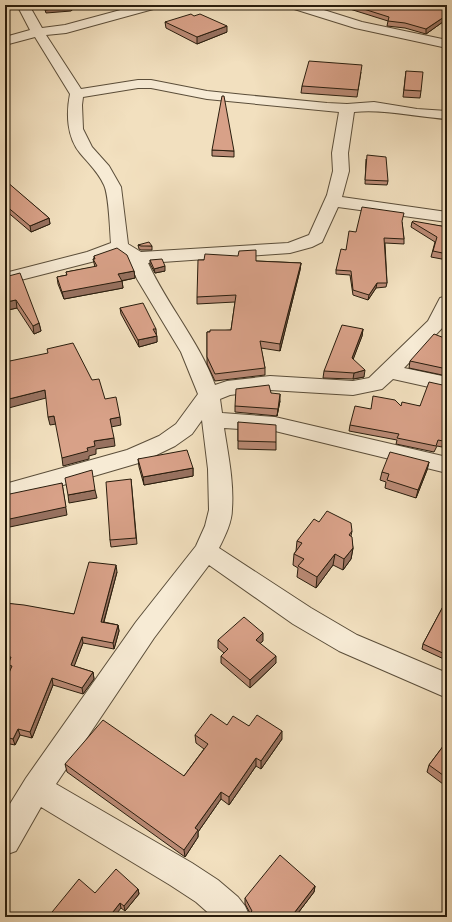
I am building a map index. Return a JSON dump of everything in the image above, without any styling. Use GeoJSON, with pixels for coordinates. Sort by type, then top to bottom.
{"type":"FeatureCollection","features":[{"type":"Feature","properties":{"kind":"street"},"geometry":{"type":"LineString","coordinates":[[5,840],[36,788],[145,630],[206,551],[217,526],[221,510],[219,469],[209,395],[191,352],[146,279],[137,258],[120,246],[113,187],[103,169],[85,149],[76,129],[75,106],[77,94],[23,5]]}},
{"type":"Feature","properties":{"kind":"street"},"geometry":{"type":"LineString","coordinates":[[5,41],[38,32],[66,29],[153,5]]}},
{"type":"Feature","properties":{"kind":"street"},"geometry":{"type":"LineString","coordinates":[[295,5],[359,25],[447,44]]}},
{"type":"Feature","properties":{"kind":"street"},"geometry":{"type":"LineString","coordinates":[[435,5],[447,11]]}},
{"type":"Feature","properties":{"kind":"street"},"geometry":{"type":"LineString","coordinates":[[77,94],[138,84],[151,84],[207,95],[347,108],[374,106],[417,113],[447,115]]}},
{"type":"Feature","properties":{"kind":"street"},"geometry":{"type":"LineString","coordinates":[[137,258],[290,248],[306,244],[316,238],[332,201],[341,171],[340,153],[347,108]]}},
{"type":"Feature","properties":{"kind":"street"},"geometry":{"type":"LineString","coordinates":[[332,201],[447,217]]}},
{"type":"Feature","properties":{"kind":"street"},"geometry":{"type":"LineString","coordinates":[[5,279],[45,267],[88,257],[120,246]]}},
{"type":"Feature","properties":{"kind":"street"},"geometry":{"type":"LineString","coordinates":[[5,493],[134,456],[167,441],[184,429],[209,395],[227,388],[270,382],[354,388],[375,384],[389,372],[436,324],[447,302]]}},
{"type":"Feature","properties":{"kind":"street"},"geometry":{"type":"LineString","coordinates":[[389,372],[447,384]]}},
{"type":"Feature","properties":{"kind":"street"},"geometry":{"type":"LineString","coordinates":[[213,422],[228,420],[275,424],[447,465]]}},
{"type":"Feature","properties":{"kind":"street"},"geometry":{"type":"LineString","coordinates":[[206,551],[302,616],[348,644],[447,686]]}},
{"type":"Feature","properties":{"kind":"street"},"geometry":{"type":"LineString","coordinates":[[36,788],[177,872],[203,889],[230,910],[234,917]]}},
{"type":"Feature","properties":{"kind":"building"},"geometry":{"type":"Polygon","coordinates":[[[44,5],[73,5],[70,7],[45,10],[44,5]]]}},
{"type":"Feature","properties":{"kind":"building"},"geometry":{"type":"Polygon","coordinates":[[[351,5],[431,5],[447,11],[447,15],[426,29],[405,23],[388,21],[389,17],[351,5]]]}},
{"type":"Feature","properties":{"kind":"building"},"geometry":{"type":"Polygon","coordinates":[[[191,14],[194,16],[200,14],[227,26],[197,37],[165,22],[191,14]]]}},
{"type":"Feature","properties":{"kind":"building"},"geometry":{"type":"Polygon","coordinates":[[[309,61],[362,65],[358,90],[302,86],[309,61]]]}},
{"type":"Feature","properties":{"kind":"building"},"geometry":{"type":"Polygon","coordinates":[[[406,71],[423,72],[421,91],[404,90],[406,71]]]}},
{"type":"Feature","properties":{"kind":"building"},"geometry":{"type":"Polygon","coordinates":[[[222,96],[224,96],[234,151],[212,150],[222,96]]]}},
{"type":"Feature","properties":{"kind":"building"},"geometry":{"type":"Polygon","coordinates":[[[367,155],[386,157],[388,181],[365,180],[367,155]]]}},
{"type":"Feature","properties":{"kind":"building"},"geometry":{"type":"Polygon","coordinates":[[[5,181],[49,218],[30,226],[5,205],[5,181]]]}},
{"type":"Feature","properties":{"kind":"building"},"geometry":{"type":"Polygon","coordinates":[[[362,207],[404,213],[402,221],[404,239],[384,238],[387,283],[377,283],[369,295],[353,290],[351,271],[336,270],[341,249],[346,250],[349,231],[356,232],[362,207]]]}},
{"type":"Feature","properties":{"kind":"building"},"geometry":{"type":"Polygon","coordinates":[[[412,222],[447,227],[447,254],[433,251],[437,237],[412,222]]]}},
{"type":"Feature","properties":{"kind":"building"},"geometry":{"type":"Polygon","coordinates":[[[149,242],[152,246],[138,245],[149,242]]]}},
{"type":"Feature","properties":{"kind":"building"},"geometry":{"type":"Polygon","coordinates":[[[117,248],[127,255],[134,271],[118,274],[122,281],[62,292],[57,277],[67,275],[66,272],[97,266],[93,259],[95,259],[94,256],[117,248]]]}},
{"type":"Feature","properties":{"kind":"building"},"geometry":{"type":"Polygon","coordinates":[[[256,250],[256,261],[301,263],[280,344],[260,341],[265,368],[215,374],[207,357],[207,332],[210,332],[210,330],[231,330],[236,295],[197,297],[198,260],[204,260],[205,254],[238,256],[239,251],[256,250]]]}},
{"type":"Feature","properties":{"kind":"building"},"geometry":{"type":"Polygon","coordinates":[[[162,259],[165,266],[154,269],[150,260],[162,259]]]}},
{"type":"Feature","properties":{"kind":"building"},"geometry":{"type":"Polygon","coordinates":[[[20,273],[39,323],[33,326],[16,300],[6,302],[5,299],[5,277],[20,273]]]}},
{"type":"Feature","properties":{"kind":"building"},"geometry":{"type":"Polygon","coordinates":[[[143,303],[156,329],[153,329],[157,336],[138,340],[120,308],[143,303]]]}},
{"type":"Feature","properties":{"kind":"building"},"geometry":{"type":"Polygon","coordinates":[[[342,325],[363,329],[352,358],[365,370],[354,373],[324,371],[342,325]]]}},
{"type":"Feature","properties":{"kind":"building"},"geometry":{"type":"Polygon","coordinates":[[[434,334],[447,339],[447,369],[410,361],[434,334]]]}},
{"type":"Feature","properties":{"kind":"building"},"geometry":{"type":"Polygon","coordinates":[[[73,343],[92,380],[99,379],[105,399],[116,397],[120,417],[110,419],[114,438],[94,441],[95,446],[87,448],[88,451],[62,458],[54,416],[48,417],[45,390],[5,400],[5,362],[48,353],[47,349],[73,343]]]}},
{"type":"Feature","properties":{"kind":"building"},"geometry":{"type":"Polygon","coordinates":[[[429,382],[447,386],[447,427],[443,441],[438,440],[436,446],[397,438],[399,434],[350,425],[355,406],[371,409],[373,396],[395,400],[401,406],[402,402],[420,406],[429,382]]]}},
{"type":"Feature","properties":{"kind":"building"},"geometry":{"type":"Polygon","coordinates":[[[269,385],[271,393],[280,394],[278,409],[235,406],[236,389],[269,385]]]}},
{"type":"Feature","properties":{"kind":"building"},"geometry":{"type":"Polygon","coordinates":[[[238,422],[276,425],[276,442],[238,441],[238,422]]]}},
{"type":"Feature","properties":{"kind":"building"},"geometry":{"type":"Polygon","coordinates":[[[187,450],[193,468],[143,477],[138,459],[187,450]]]}},
{"type":"Feature","properties":{"kind":"building"},"geometry":{"type":"Polygon","coordinates":[[[390,452],[429,462],[418,490],[387,480],[389,474],[382,472],[390,452]]]}},
{"type":"Feature","properties":{"kind":"building"},"geometry":{"type":"Polygon","coordinates":[[[92,470],[95,490],[68,495],[65,478],[92,470]]]}},
{"type":"Feature","properties":{"kind":"building"},"geometry":{"type":"Polygon","coordinates":[[[131,479],[136,538],[110,540],[106,482],[131,479]]]}},
{"type":"Feature","properties":{"kind":"building"},"geometry":{"type":"Polygon","coordinates":[[[62,483],[66,507],[5,520],[5,495],[62,483]]]}},
{"type":"Feature","properties":{"kind":"building"},"geometry":{"type":"Polygon","coordinates":[[[327,511],[351,523],[352,531],[349,535],[352,537],[353,548],[344,559],[335,554],[317,577],[298,566],[304,559],[294,554],[302,543],[297,541],[314,519],[319,522],[327,511]]]}},
{"type":"Feature","properties":{"kind":"building"},"geometry":{"type":"Polygon","coordinates":[[[89,562],[116,565],[101,622],[118,625],[113,643],[82,637],[71,665],[93,672],[82,688],[52,678],[30,732],[18,729],[13,739],[5,737],[5,682],[12,666],[8,665],[11,657],[5,657],[5,603],[74,614],[89,562]]]}},
{"type":"Feature","properties":{"kind":"building"},"geometry":{"type":"Polygon","coordinates":[[[447,599],[447,655],[423,644],[447,599]]]}},
{"type":"Feature","properties":{"kind":"building"},"geometry":{"type":"Polygon","coordinates":[[[244,617],[263,633],[256,640],[276,656],[250,680],[221,656],[228,649],[218,640],[244,617]]]}},
{"type":"Feature","properties":{"kind":"building"},"geometry":{"type":"Polygon","coordinates":[[[211,714],[227,725],[233,716],[249,726],[257,715],[282,731],[261,761],[256,758],[229,797],[221,792],[195,828],[198,830],[184,850],[65,764],[103,720],[184,776],[208,744],[195,735],[211,714]]]}},
{"type":"Feature","properties":{"kind":"building"},"geometry":{"type":"Polygon","coordinates":[[[447,741],[447,778],[429,765],[447,741]]]}},
{"type":"Feature","properties":{"kind":"building"},"geometry":{"type":"Polygon","coordinates":[[[280,855],[315,886],[291,917],[254,917],[250,913],[252,911],[245,898],[280,855]]]}},
{"type":"Feature","properties":{"kind":"building"},"geometry":{"type":"Polygon","coordinates":[[[116,869],[138,889],[124,906],[120,903],[109,917],[48,917],[79,879],[95,893],[116,869]]]}}]}
